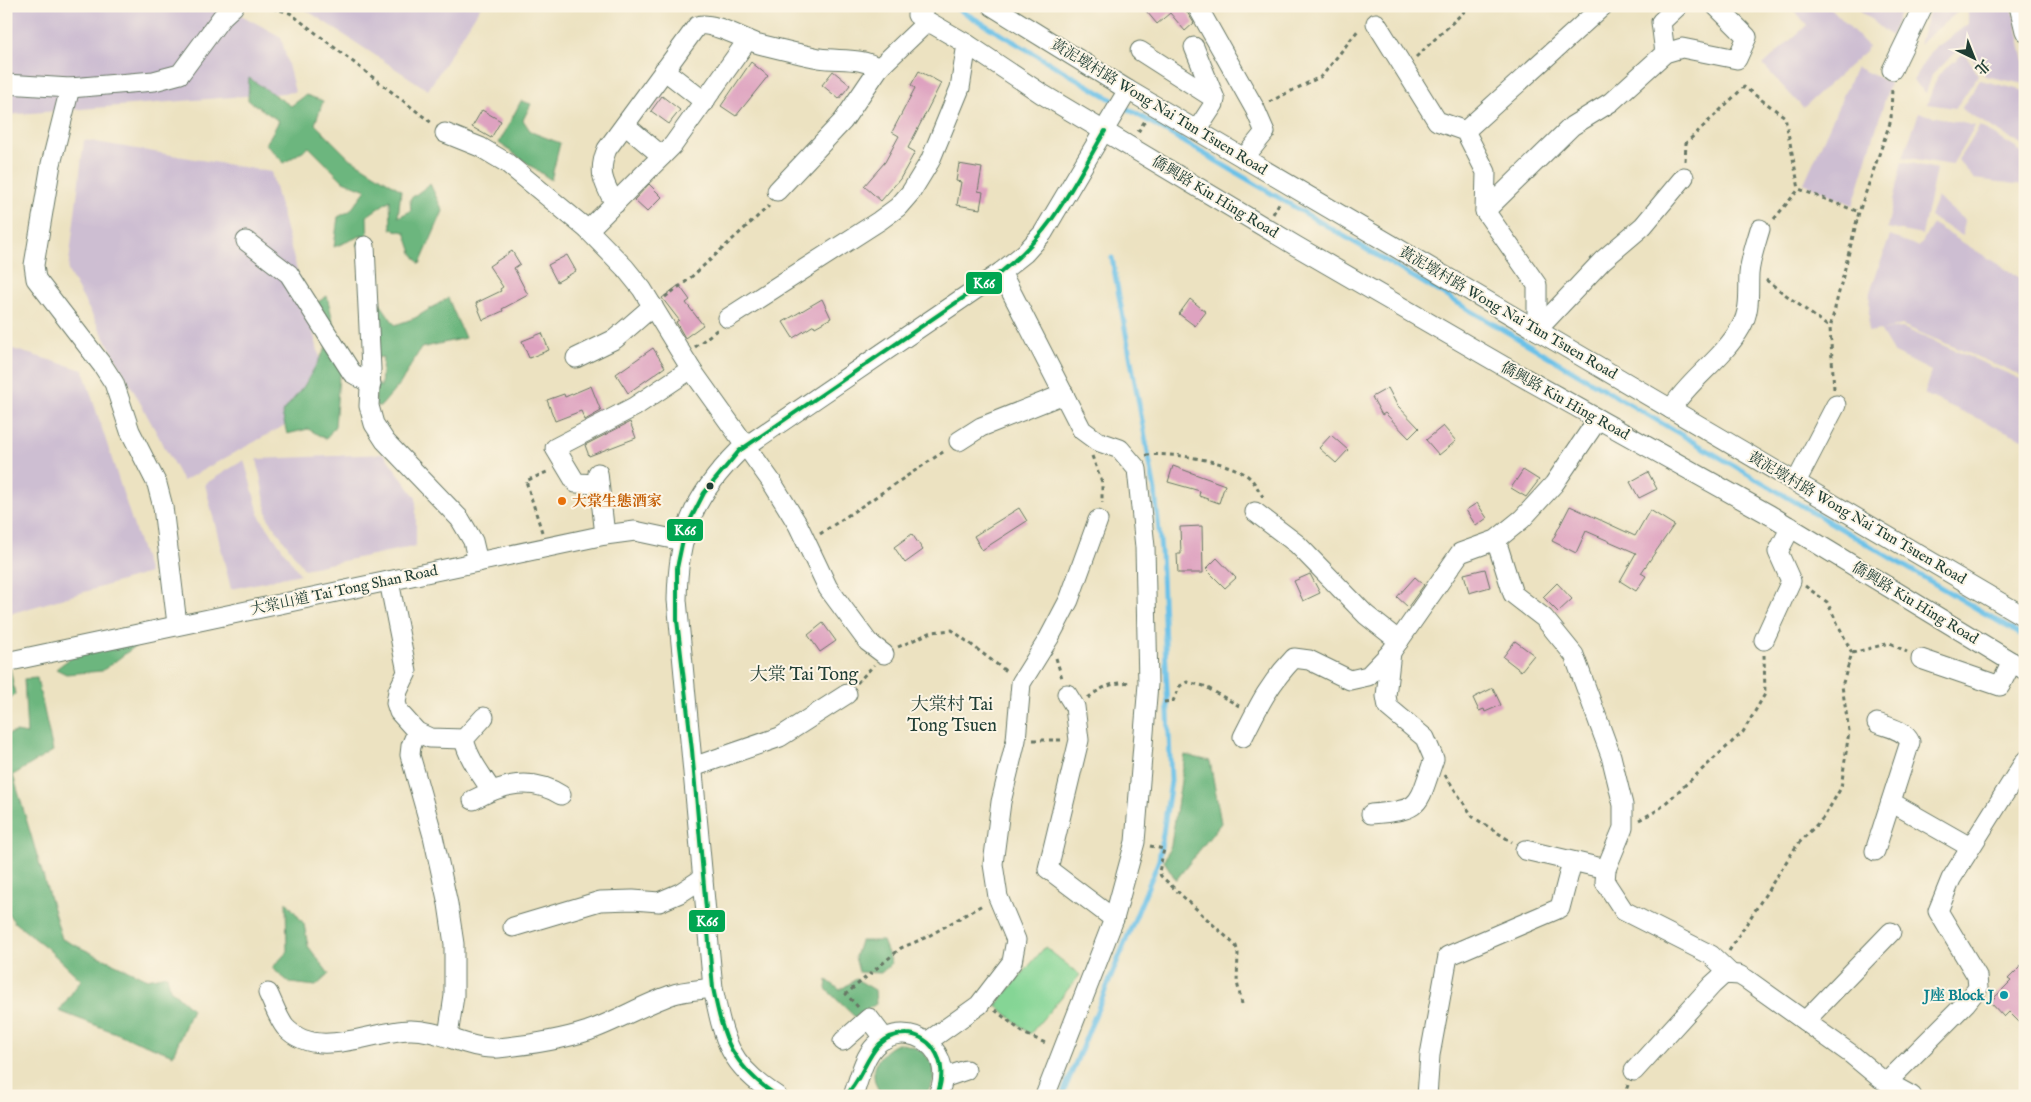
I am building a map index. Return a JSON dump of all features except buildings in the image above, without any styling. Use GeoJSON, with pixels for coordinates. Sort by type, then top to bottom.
{"type":"FeatureCollection","features":[{"type":"Feature","properties":{"kind":"street"},"geometry":{"type":"LineString","coordinates":[[6,84],[70,88],[154,81],[180,74],[222,17],[234,6]]}},
{"type":"Feature","properties":{"kind":"street","name":"黃泥墩村路 Wong Nai Tun Tsuen Road"},"geometry":{"type":"LineString","coordinates":[[992,6],[1128,90],[2025,617]]}},
{"type":"Feature","properties":{"kind":"street"},"geometry":{"type":"LineString","coordinates":[[1197,6],[1255,109],[1265,132],[1244,158]]}},
{"type":"Feature","properties":{"kind":"street"},"geometry":{"type":"LineString","coordinates":[[1465,131],[1603,6]]}},
{"type":"Feature","properties":{"kind":"street"},"geometry":{"type":"LineString","coordinates":[[1665,53],[1661,22],[1678,6]]}},
{"type":"Feature","properties":{"kind":"street"},"geometry":{"type":"LineString","coordinates":[[1485,211],[1572,126],[1611,102],[1665,53],[1682,48],[1737,59],[1747,37],[1716,6]]}},
{"type":"Feature","properties":{"kind":"street"},"geometry":{"type":"LineString","coordinates":[[1892,70],[1923,6]]}},
{"type":"Feature","properties":{"kind":"street"},"geometry":{"type":"LineString","coordinates":[[2019,6],[2025,31]]}},
{"type":"Feature","properties":{"kind":"street","name":"僑興路 Kiu Hing Road"},"geometry":{"type":"LineString","coordinates":[[879,68],[922,18],[967,44],[1042,94],[1313,256],[1791,527],[2018,666]]}},
{"type":"Feature","properties":{"kind":"street"},"geometry":{"type":"LineString","coordinates":[[1370,23],[1404,68],[1437,121],[1465,131],[1486,172],[1485,211],[1537,285],[1537,330]]}},
{"type":"Feature","properties":{"kind":"street"},"geometry":{"type":"LineString","coordinates":[[615,204],[602,177],[601,162],[607,149],[694,29],[700,24],[709,24],[748,41],[821,58],[863,60],[879,68],[843,121],[777,191]]}},
{"type":"Feature","properties":{"kind":"street"},"geometry":{"type":"LineString","coordinates":[[588,230],[662,156],[705,102],[748,41]]}},
{"type":"Feature","properties":{"kind":"street"},"geometry":{"type":"LineString","coordinates":[[728,318],[898,207],[911,192],[930,161],[960,88],[967,44]]}},
{"type":"Feature","properties":{"kind":"street"},"geometry":{"type":"LineString","coordinates":[[1194,47],[1214,99],[1214,104],[1197,130]]}},
{"type":"Feature","properties":{"kind":"street"},"geometry":{"type":"LineString","coordinates":[[1140,51],[1214,99]]}},
{"type":"Feature","properties":{"kind":"street"},"geometry":{"type":"LineString","coordinates":[[664,70],[705,102]]}},
{"type":"Feature","properties":{"kind":"street"},"geometry":{"type":"LineString","coordinates":[[70,88],[51,164],[34,265],[36,279],[114,383],[130,430],[157,484],[163,507],[178,624]]}},
{"type":"Feature","properties":{"kind":"street"},"geometry":{"type":"LineString","coordinates":[[777,1096],[748,1073],[733,1055],[723,1036],[713,988],[677,600],[677,572],[682,541],[688,522],[709,486],[724,466],[745,446],[1001,272],[1025,253],[1043,233],[1128,90]]}},
{"type":"Feature","properties":{"kind":"street"},"geometry":{"type":"LineString","coordinates":[[625,125],[662,156]]}},
{"type":"Feature","properties":{"kind":"street"},"geometry":{"type":"LineString","coordinates":[[445,133],[494,154],[588,230],[625,268],[653,306],[687,363],[771,481],[794,517],[828,588],[868,642],[884,654]]}},
{"type":"Feature","properties":{"kind":"street"},"geometry":{"type":"LineString","coordinates":[[1537,330],[1603,260],[1643,226],[1684,177]]}},
{"type":"Feature","properties":{"kind":"street"},"geometry":{"type":"LineString","coordinates":[[1671,409],[1681,394],[1722,354],[1742,326],[1750,298],[1749,273],[1760,229]]}},
{"type":"Feature","properties":{"kind":"street"},"geometry":{"type":"LineString","coordinates":[[246,240],[289,274],[352,373],[371,384]]}},
{"type":"Feature","properties":{"kind":"street"},"geometry":{"type":"LineString","coordinates":[[365,246],[371,384],[369,406],[374,424],[384,441],[460,520],[473,541],[478,562]]}},
{"type":"Feature","properties":{"kind":"street"},"geometry":{"type":"LineString","coordinates":[[1001,272],[1082,430],[1097,441],[1120,449],[1137,469],[1145,547],[1148,684],[1135,842],[1114,918],[1045,1096]]}},
{"type":"Feature","properties":{"kind":"street"},"geometry":{"type":"LineString","coordinates":[[576,358],[615,339],[653,306]]}},
{"type":"Feature","properties":{"kind":"street"},"geometry":{"type":"LineString","coordinates":[[605,535],[599,479],[576,483],[555,448],[634,407],[687,363]]}},
{"type":"Feature","properties":{"kind":"street"},"geometry":{"type":"LineString","coordinates":[[959,441],[981,427],[1064,394]]}},
{"type":"Feature","properties":{"kind":"street"},"geometry":{"type":"LineString","coordinates":[[1796,482],[1836,405]]}},
{"type":"Feature","properties":{"kind":"street"},"geometry":{"type":"LineString","coordinates":[[1244,737],[1253,716],[1275,678],[1294,658],[1310,660],[1350,680],[1368,676],[1395,646],[1460,553],[1496,540],[1522,519],[1554,484],[1598,419]]}},
{"type":"Feature","properties":{"kind":"street"},"geometry":{"type":"LineString","coordinates":[[1259,515],[1297,544],[1382,630],[1395,646],[1386,696],[1388,707],[1425,738],[1434,759],[1418,802],[1403,812],[1371,814]]}},
{"type":"Feature","properties":{"kind":"street"},"geometry":{"type":"LineString","coordinates":[[927,1042],[983,1000],[1012,962],[1016,940],[998,897],[993,864],[1001,802],[1016,740],[1021,683],[1049,638],[1069,600],[1098,520]]}},
{"type":"Feature","properties":{"kind":"street"},"geometry":{"type":"LineString","coordinates":[[1764,640],[1791,581],[1778,552],[1791,527]]}},
{"type":"Feature","properties":{"kind":"street","name":"大棠山道 Tai Tong Shan Road"},"geometry":{"type":"LineString","coordinates":[[6,662],[605,535],[635,531],[682,541]]}},
{"type":"Feature","properties":{"kind":"street"},"geometry":{"type":"LineString","coordinates":[[1496,540],[1513,594],[1544,618],[1574,655],[1611,756],[1623,805],[1623,828],[1606,869],[1604,882],[1624,911],[1711,955],[1726,969],[1746,979],[1887,1082],[1912,1096]]}},
{"type":"Feature","properties":{"kind":"street"},"geometry":{"type":"LineString","coordinates":[[388,581],[407,672],[398,691],[396,703],[399,712],[417,732],[430,738],[464,739],[484,717]]}},
{"type":"Feature","properties":{"kind":"street"},"geometry":{"type":"LineString","coordinates":[[1921,659],[2000,686],[2018,666]]}},
{"type":"Feature","properties":{"kind":"street"},"geometry":{"type":"LineString","coordinates":[[694,767],[780,737],[847,694]]}},
{"type":"Feature","properties":{"kind":"street"},"geometry":{"type":"LineString","coordinates":[[1071,701],[1079,740],[1048,869],[1114,918]]}},
{"type":"Feature","properties":{"kind":"street"},"geometry":{"type":"LineString","coordinates":[[1875,851],[1910,742],[1908,736],[1877,723]]}},
{"type":"Feature","properties":{"kind":"street"},"geometry":{"type":"LineString","coordinates":[[417,732],[411,746],[410,755],[433,836],[448,904],[454,944],[454,996],[448,1036]]}},
{"type":"Feature","properties":{"kind":"street"},"geometry":{"type":"LineString","coordinates":[[464,739],[476,767],[491,790]]}},
{"type":"Feature","properties":{"kind":"street"},"geometry":{"type":"LineString","coordinates":[[1887,1082],[1966,1003],[1978,988],[1977,976],[1938,912],[1951,879],[1970,846],[2025,761]]}},
{"type":"Feature","properties":{"kind":"street"},"geometry":{"type":"LineString","coordinates":[[473,800],[491,790],[514,783],[549,787],[561,795]]}},
{"type":"Feature","properties":{"kind":"street"},"geometry":{"type":"LineString","coordinates":[[1891,802],[1970,846]]}},
{"type":"Feature","properties":{"kind":"street"},"geometry":{"type":"LineString","coordinates":[[1525,850],[1606,869]]}},
{"type":"Feature","properties":{"kind":"street"},"geometry":{"type":"LineString","coordinates":[[1427,1096],[1430,1055],[1448,956],[1560,908],[1572,862]]}},
{"type":"Feature","properties":{"kind":"street"},"geometry":{"type":"LineString","coordinates":[[513,927],[600,901],[633,900],[659,902],[680,893],[703,878]]}},
{"type":"Feature","properties":{"kind":"street"},"geometry":{"type":"LineString","coordinates":[[1805,1021],[1891,932]]}},
{"type":"Feature","properties":{"kind":"street"},"geometry":{"type":"LineString","coordinates":[[1634,1071],[1724,974],[1726,969]]}},
{"type":"Feature","properties":{"kind":"street"},"geometry":{"type":"LineString","coordinates":[[268,993],[284,1026],[297,1036],[311,1042],[336,1042],[409,1030],[448,1036],[474,1046],[496,1048],[537,1042],[587,1031],[673,994],[713,988]]}},
{"type":"Feature","properties":{"kind":"street"},"geometry":{"type":"LineString","coordinates":[[843,1041],[868,1018],[885,1039]]}},
{"type":"Feature","properties":{"kind":"street"},"geometry":{"type":"LineString","coordinates":[[858,1088],[874,1047],[885,1039],[897,1034],[910,1035],[927,1042],[939,1056],[943,1068],[940,1087]]}},
{"type":"Feature","properties":{"kind":"street"},"geometry":{"type":"LineString","coordinates":[[940,1087],[966,1070]]}},
{"type":"Feature","properties":{"kind":"path"},"geometry":{"type":"LineString","coordinates":[[265,6],[290,14],[445,133]]}},
{"type":"Feature","properties":{"kind":"path"},"geometry":{"type":"LineString","coordinates":[[1404,68],[1470,6]]}},
{"type":"Feature","properties":{"kind":"path"},"geometry":{"type":"LineString","coordinates":[[1255,109],[1322,76],[1370,23]]}},
{"type":"Feature","properties":{"kind":"path"},"geometry":{"type":"LineString","coordinates":[[1836,405],[1830,328],[1859,212],[1891,120],[1892,70]]}},
{"type":"Feature","properties":{"kind":"path"},"geometry":{"type":"LineString","coordinates":[[1684,177],[1686,143],[1744,87],[1785,117],[1799,189],[1859,212]]}},
{"type":"Feature","properties":{"kind":"path"},"geometry":{"type":"LineString","coordinates":[[1135,137],[1150,112]]}},
{"type":"Feature","properties":{"kind":"path"},"geometry":{"type":"LineString","coordinates":[[653,306],[688,280],[773,202],[777,191]]}},
{"type":"Feature","properties":{"kind":"path"},"geometry":{"type":"LineString","coordinates":[[1268,222],[1285,194]]}},
{"type":"Feature","properties":{"kind":"path"},"geometry":{"type":"LineString","coordinates":[[1762,277],[1830,328]]}},
{"type":"Feature","properties":{"kind":"path"},"geometry":{"type":"LineString","coordinates":[[687,363],[728,318]]}},
{"type":"Feature","properties":{"kind":"path"},"geometry":{"type":"LineString","coordinates":[[1082,430],[1102,482],[1103,502],[1098,520]]}},
{"type":"Feature","properties":{"kind":"path"},"geometry":{"type":"LineString","coordinates":[[805,543],[959,441]]}},
{"type":"Feature","properties":{"kind":"path"},"geometry":{"type":"LineString","coordinates":[[1161,453],[1191,456],[1234,469],[1252,479],[1263,496],[1259,515]]}},
{"type":"Feature","properties":{"kind":"path"},"geometry":{"type":"LineString","coordinates":[[547,547],[526,481],[565,465]]}},
{"type":"Feature","properties":{"kind":"path"},"geometry":{"type":"LineString","coordinates":[[1726,969],[1797,845],[1824,817],[1841,788],[1849,731],[1842,686],[1852,654],[1827,602],[1800,582]]}},
{"type":"Feature","properties":{"kind":"path"},"geometry":{"type":"LineString","coordinates":[[847,694],[884,654],[932,632],[952,630],[1021,683]]}},
{"type":"Feature","properties":{"kind":"path"},"geometry":{"type":"LineString","coordinates":[[1049,638],[1071,701],[1119,681],[1148,684]]}},
{"type":"Feature","properties":{"kind":"path"},"geometry":{"type":"LineString","coordinates":[[1623,828],[1658,810],[1743,732],[1764,694],[1764,640]]}},
{"type":"Feature","properties":{"kind":"path"},"geometry":{"type":"LineString","coordinates":[[1852,654],[1890,644],[1921,659]]}},
{"type":"Feature","properties":{"kind":"path"},"geometry":{"type":"LineString","coordinates":[[1173,701],[1180,686],[1187,682],[1223,695],[1253,716]]}},
{"type":"Feature","properties":{"kind":"path"},"geometry":{"type":"LineString","coordinates":[[1016,740],[1079,740]]}},
{"type":"Feature","properties":{"kind":"path"},"geometry":{"type":"LineString","coordinates":[[1434,759],[1473,817],[1525,850]]}},
{"type":"Feature","properties":{"kind":"path"},"geometry":{"type":"LineString","coordinates":[[1147,845],[1164,849],[1159,872],[1161,876],[1236,946],[1238,953],[1237,982],[1242,1004]]}},
{"type":"Feature","properties":{"kind":"path"},"geometry":{"type":"LineString","coordinates":[[868,1018],[846,994],[901,948],[927,937],[998,897]]}},
{"type":"Feature","properties":{"kind":"path"},"geometry":{"type":"LineString","coordinates":[[983,1000],[1025,1034],[1063,1050]]}},
{"type":"Feature","properties":{"kind":"shaded area"},"geometry":{"type":"Polygon","coordinates":[[[6,6],[225,6],[281,37],[295,92],[6,115],[6,6]]]}},
{"type":"Feature","properties":{"kind":"shaded area"},"geometry":{"type":"Polygon","coordinates":[[[300,6],[481,6],[428,90],[300,6]]]}},
{"type":"Feature","properties":{"kind":"shaded area"},"geometry":{"type":"Polygon","coordinates":[[[1790,6],[1829,6],[1868,46],[1866,51],[1803,108],[1763,65],[1807,25],[1790,6]]]}},
{"type":"Feature","properties":{"kind":"shaded area"},"geometry":{"type":"Polygon","coordinates":[[[1855,6],[1902,6],[1891,36],[1855,6]]]}},
{"type":"Feature","properties":{"kind":"shaded area"},"geometry":{"type":"Polygon","coordinates":[[[1931,6],[1961,6],[1960,10],[1919,44],[1931,6]]]}},
{"type":"Feature","properties":{"kind":"shaded area"},"geometry":{"type":"Polygon","coordinates":[[[1968,6],[2012,6],[2025,66],[2025,84],[1985,76],[1963,46],[1932,75],[1926,93],[1913,81],[1930,52],[1968,24],[1968,6]]]}},
{"type":"Feature","properties":{"kind":"shaded area"},"geometry":{"type":"Polygon","coordinates":[[[1965,52],[1978,75],[1956,108],[1927,104],[1938,75],[1965,52]]]}},
{"type":"Feature","properties":{"kind":"shaded area"},"geometry":{"type":"Polygon","coordinates":[[[1856,67],[1890,83],[1853,205],[1804,183],[1856,67]]]}},
{"type":"Feature","properties":{"kind":"shaded area"},"geometry":{"type":"Polygon","coordinates":[[[1980,80],[2025,91],[2025,147],[1961,109],[1980,80]]]}},
{"type":"Feature","properties":{"kind":"shaded area"},"geometry":{"type":"Polygon","coordinates":[[[1919,113],[1975,126],[1952,165],[1903,157],[1919,113]]]}},
{"type":"Feature","properties":{"kind":"shaded area"},"geometry":{"type":"Polygon","coordinates":[[[1980,126],[2025,154],[2025,185],[1974,179],[1958,160],[1980,126]]]}},
{"type":"Feature","properties":{"kind":"shaded area"},"geometry":{"type":"Polygon","coordinates":[[[84,140],[271,172],[331,400],[183,481],[68,271],[84,140]]]}},
{"type":"Feature","properties":{"kind":"shaded area"},"geometry":{"type":"Polygon","coordinates":[[[1902,161],[1936,169],[1922,235],[1887,228],[1902,161]]]}},
{"type":"Feature","properties":{"kind":"shaded area"},"geometry":{"type":"Polygon","coordinates":[[[1937,197],[1964,220],[1963,236],[1930,217],[1937,197]]]}},
{"type":"Feature","properties":{"kind":"shaded area"},"geometry":{"type":"Polygon","coordinates":[[[1933,224],[2025,281],[2025,377],[1902,325],[1881,330],[1903,328],[2025,381],[2025,440],[1924,394],[1931,371],[1893,352],[1880,330],[1868,332],[1870,292],[1890,236],[1919,247],[1933,224]]]}},
{"type":"Feature","properties":{"kind":"shaded area"},"geometry":{"type":"Polygon","coordinates":[[[6,347],[83,370],[149,573],[6,615],[6,347]]]}},
{"type":"Feature","properties":{"kind":"shaded area"},"geometry":{"type":"Polygon","coordinates":[[[384,454],[416,498],[416,546],[304,569],[268,518],[257,459],[384,454]]]}},
{"type":"Feature","properties":{"kind":"shaded area"},"geometry":{"type":"Polygon","coordinates":[[[244,460],[260,517],[300,574],[231,589],[205,484],[244,460]]]}},
{"type":"Feature","properties":{"kind":"green space"},"geometry":{"type":"Polygon","coordinates":[[[249,78],[291,106],[306,95],[323,101],[315,124],[348,157],[401,190],[398,217],[411,211],[410,199],[430,184],[443,211],[420,264],[412,253],[405,232],[391,229],[390,200],[367,216],[368,245],[357,245],[363,235],[334,247],[338,217],[350,211],[366,190],[343,181],[309,147],[284,163],[266,144],[279,121],[248,100],[249,78]]]}},
{"type":"Feature","properties":{"kind":"green space"},"geometry":{"type":"Polygon","coordinates":[[[521,101],[531,104],[523,120],[531,132],[560,143],[551,180],[499,143],[521,101]]]}},
{"type":"Feature","properties":{"kind":"green space"},"geometry":{"type":"Polygon","coordinates":[[[327,296],[336,334],[355,358],[339,377],[335,426],[326,439],[308,429],[287,434],[282,413],[304,386],[331,339],[315,304],[327,296]]]}},
{"type":"Feature","properties":{"kind":"green space"},"geometry":{"type":"Polygon","coordinates":[[[448,298],[465,338],[421,348],[400,384],[381,406],[376,406],[375,382],[381,387],[383,357],[376,358],[377,299],[395,325],[415,318],[448,298]]]}},
{"type":"Feature","properties":{"kind":"green space"},"geometry":{"type":"Polygon","coordinates":[[[137,645],[102,671],[66,674],[56,669],[76,655],[94,648],[137,645]]]}},
{"type":"Feature","properties":{"kind":"green space"},"geometry":{"type":"Polygon","coordinates":[[[10,668],[15,694],[6,702],[6,670],[10,668]]]}},
{"type":"Feature","properties":{"kind":"green space"},"geometry":{"type":"Polygon","coordinates":[[[37,678],[53,751],[13,775],[62,939],[147,979],[167,975],[170,989],[192,1009],[173,1055],[59,1011],[81,980],[46,947],[15,923],[6,911],[6,735],[16,732],[27,734],[24,679],[37,678]]]}},
{"type":"Feature","properties":{"kind":"green space"},"geometry":{"type":"Polygon","coordinates":[[[1185,755],[1210,761],[1221,823],[1176,880],[1164,861],[1171,845],[1185,755]]]}},
{"type":"Feature","properties":{"kind":"green space"},"geometry":{"type":"Polygon","coordinates":[[[286,901],[304,924],[308,946],[329,974],[316,986],[290,983],[272,968],[287,952],[286,901]]]}},
{"type":"Feature","properties":{"kind":"green space"},"geometry":{"type":"Polygon","coordinates":[[[860,941],[883,941],[892,963],[881,973],[859,972],[855,957],[860,941]]]}},
{"type":"Feature","properties":{"kind":"green space"},"geometry":{"type":"Polygon","coordinates":[[[1045,947],[1080,975],[1030,1034],[996,1005],[1045,947]]]}},
{"type":"Feature","properties":{"kind":"green space"},"geometry":{"type":"Polygon","coordinates":[[[856,979],[875,990],[876,1004],[855,1017],[826,989],[827,980],[840,990],[856,979]]]}},
{"type":"Feature","properties":{"kind":"green space"},"geometry":{"type":"Polygon","coordinates":[[[897,1044],[917,1049],[925,1054],[930,1061],[934,1078],[923,1096],[884,1096],[878,1089],[875,1082],[875,1067],[883,1053],[897,1044]]]}},
{"type":"Feature","properties":{"kind":"waterway"},"geometry":{"type":"LineString","coordinates":[[953,6],[2025,637]]}},
{"type":"Feature","properties":{"kind":"waterway"},"geometry":{"type":"LineString","coordinates":[[1062,1096],[1159,860],[1171,781],[1161,551],[1155,491],[1112,258]]}},
{"type":"Feature","properties":{"kind":"transit line","name":"K66"},"geometry":{"type":"LineString","coordinates":[[777,1096],[761,1084],[739,1062],[721,1023],[713,988],[692,750],[677,620],[677,568],[685,530],[704,493],[739,451],[1001,272],[1019,256],[1035,240],[1060,207],[1105,131]]}},
{"type":"Feature","properties":{"kind":"transit line","name":"K66"},"geometry":{"type":"LineString","coordinates":[[845,1096],[853,1087],[876,1048],[884,1040],[907,1034],[918,1036],[925,1040],[937,1054],[941,1065],[937,1096]]}},
{"type":"Feature","properties":{"kind":"place","name":"大棠生態酒家"},"geometry":{"type":"Point","coordinates":[562,501]}},
{"type":"Feature","properties":{"kind":"place","name":"J座 Block J"},"geometry":{"type":"Point","coordinates":[2004,995]}},
{"type":"Feature","properties":{"kind":"district","name":"大棠 Tai Tong"},"geometry":{"type":"Point","coordinates":[804,675]}},
{"type":"Feature","properties":{"kind":"district","name":"大棠村 Tai Tong Tsuen"},"geometry":{"type":"Point","coordinates":[952,715]}}]}
